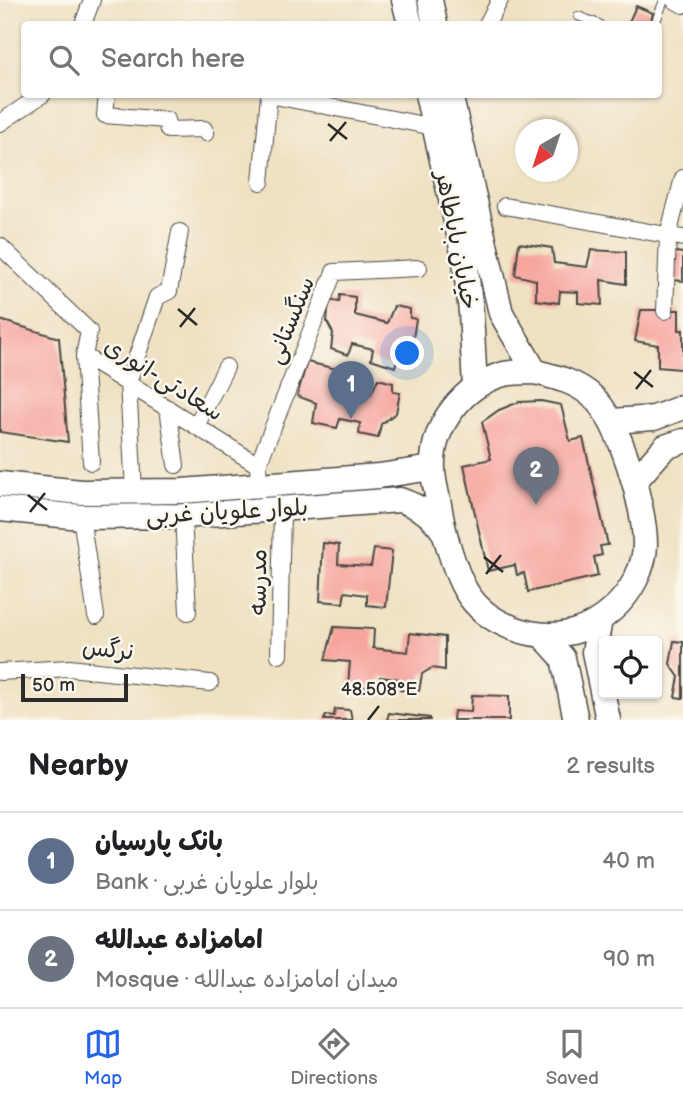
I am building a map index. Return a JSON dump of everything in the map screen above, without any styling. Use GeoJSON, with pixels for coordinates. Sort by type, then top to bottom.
{"type":"FeatureCollection","features":[{"type":"Feature","properties":{"kind":"main road"},"geometry":{"type":"LineString","coordinates":[[404,0],[409,21]]}},
{"type":"Feature","properties":{"kind":"main road"},"geometry":{"type":"LineString","coordinates":[[430,0],[434,21]]}},
{"type":"Feature","properties":{"kind":"main road","name":"خیابان باباطاهر"},"geometry":{"type":"LineString","coordinates":[[428,98],[465,261],[475,387]]}},
{"type":"Feature","properties":{"kind":"main road","name":"خیابان باباطاهر"},"geometry":{"type":"LineString","coordinates":[[451,98],[501,313],[535,372]]}},
{"type":"Feature","properties":{"kind":"main road"},"geometry":{"type":"LineString","coordinates":[[535,372],[566,379],[593,397],[612,421],[634,482],[645,545],[639,574],[623,600],[600,620],[572,632],[542,635],[513,629],[486,614],[466,591],[443,531],[432,468],[437,436],[452,409],[475,387],[504,374],[535,372]]}},
{"type":"Feature","properties":{"kind":"main road"},"geometry":{"type":"LineString","coordinates":[[612,421],[654,418],[683,407]]}},
{"type":"Feature","properties":{"kind":"main road"},"geometry":{"type":"LineString","coordinates":[[634,482],[665,447],[683,441]]}},
{"type":"Feature","properties":{"kind":"main road","name":"بلوار علویان غربی"},"geometry":{"type":"LineString","coordinates":[[0,484],[73,491],[182,491],[258,475],[379,476],[432,468]]}},
{"type":"Feature","properties":{"kind":"main road"},"geometry":{"type":"LineString","coordinates":[[73,491],[77,517]]}},
{"type":"Feature","properties":{"kind":"main road","name":"بلوار علویان غربی"},"geometry":{"type":"LineString","coordinates":[[0,509],[77,517],[183,516],[400,500],[417,506],[432,516],[443,531]]}},
{"type":"Feature","properties":{"kind":"main road"},"geometry":{"type":"LineString","coordinates":[[599,677],[594,652],[600,620]]}},
{"type":"Feature","properties":{"kind":"main road"},"geometry":{"type":"LineString","coordinates":[[542,635],[563,659],[570,717]]}},
{"type":"Feature","properties":{"kind":"main road"},"geometry":{"type":"LineString","coordinates":[[568,683],[579,675],[593,674],[599,677]]}},
{"type":"Feature","properties":{"kind":"main road"},"geometry":{"type":"LineString","coordinates":[[604,699],[608,720]]}},
{"type":"Feature","properties":{"kind":"street"},"geometry":{"type":"LineString","coordinates":[[84,21],[92,0]]}},
{"type":"Feature","properties":{"kind":"street"},"geometry":{"type":"LineString","coordinates":[[489,21],[500,0]]}},
{"type":"Feature","properties":{"kind":"street"},"geometry":{"type":"LineString","coordinates":[[674,0],[683,5]]}},
{"type":"Feature","properties":{"kind":"street"},"geometry":{"type":"LineString","coordinates":[[0,122],[37,98]]}},
{"type":"Feature","properties":{"kind":"street"},"geometry":{"type":"LineString","coordinates":[[107,98],[105,115],[166,120],[168,130],[204,129],[206,133]]}},
{"type":"Feature","properties":{"kind":"street"},"geometry":{"type":"LineString","coordinates":[[261,181],[269,98]]}},
{"type":"Feature","properties":{"kind":"street"},"geometry":{"type":"LineString","coordinates":[[284,98],[434,127]]}},
{"type":"Feature","properties":{"kind":"street"},"geometry":{"type":"LineString","coordinates":[[664,311],[683,178]]}},
{"type":"Feature","properties":{"kind":"street"},"geometry":{"type":"LineString","coordinates":[[505,206],[675,237]]}},
{"type":"Feature","properties":{"kind":"street"},"geometry":{"type":"LineString","coordinates":[[134,492],[128,383],[157,297],[169,291],[180,232]]}},
{"type":"Feature","properties":{"kind":"street","name":"سعادتی-انوری"},"geometry":{"type":"LineString","coordinates":[[0,246],[89,331],[84,356],[196,426],[258,475]]}},
{"type":"Feature","properties":{"kind":"street","name":"سنگستانی"},"geometry":{"type":"LineString","coordinates":[[258,475],[334,272],[419,268]]}},
{"type":"Feature","properties":{"kind":"street"},"geometry":{"type":"LineString","coordinates":[[84,356],[91,462]]}},
{"type":"Feature","properties":{"kind":"street"},"geometry":{"type":"LineString","coordinates":[[196,426],[226,367]]}},
{"type":"Feature","properties":{"kind":"street"},"geometry":{"type":"LineString","coordinates":[[168,408],[176,465]]}},
{"type":"Feature","properties":{"kind":"street","name":"مدرسه"},"geometry":{"type":"LineString","coordinates":[[279,655],[282,510]]}},
{"type":"Feature","properties":{"kind":"street"},"geometry":{"type":"LineString","coordinates":[[183,516],[188,612]]}},
{"type":"Feature","properties":{"kind":"street"},"geometry":{"type":"LineString","coordinates":[[77,517],[101,598],[96,616]]}},
{"type":"Feature","properties":{"kind":"street","name":"نرگس"},"geometry":{"type":"LineString","coordinates":[[0,672],[69,668],[210,683]]}},
{"type":"Feature","properties":{"kind":"lane"},"geometry":{"type":"LineString","coordinates":[[656,21],[664,0]]}},
{"type":"Feature","properties":{"kind":"lane"},"geometry":{"type":"LineString","coordinates":[[578,16],[591,21]]}},
{"type":"Feature","properties":{"kind":"building"},"geometry":{"type":"Polygon","coordinates":[[[636,6],[653,13],[651,21],[629,21],[636,6]]]}},
{"type":"Feature","properties":{"kind":"building"},"geometry":{"type":"Polygon","coordinates":[[[519,243],[552,248],[554,263],[587,267],[591,250],[626,252],[626,284],[601,280],[602,305],[578,303],[578,292],[560,291],[559,303],[536,300],[536,280],[515,275],[519,243]]]}},
{"type":"Feature","properties":{"kind":"building"},"geometry":{"type":"Polygon","coordinates":[[[675,252],[683,253],[683,281],[673,280],[675,252]]]}},
{"type":"Feature","properties":{"kind":"building"},"geometry":{"type":"Polygon","coordinates":[[[340,295],[355,297],[355,315],[387,323],[394,306],[410,309],[410,318],[416,319],[413,339],[400,348],[395,367],[371,359],[373,349],[352,344],[348,355],[331,349],[333,333],[327,322],[329,300],[339,302],[340,295]]]}},
{"type":"Feature","properties":{"kind":"building"},"geometry":{"type":"Polygon","coordinates":[[[641,310],[679,310],[679,330],[683,330],[683,367],[658,367],[658,345],[635,341],[641,310]]]}},
{"type":"Feature","properties":{"kind":"building"},"geometry":{"type":"Polygon","coordinates":[[[0,320],[59,338],[68,442],[0,432],[0,320]]]}},
{"type":"Feature","properties":{"kind":"building"},"geometry":{"type":"Polygon","coordinates":[[[307,362],[341,370],[339,389],[371,394],[378,379],[393,383],[393,392],[400,393],[396,413],[381,424],[378,438],[359,434],[360,423],[340,419],[337,428],[313,423],[316,403],[297,396],[307,362]]]}},
{"type":"Feature","properties":{"kind":"building"},"geometry":{"type":"Polygon","coordinates":[[[541,401],[561,405],[570,441],[583,438],[608,545],[600,546],[602,555],[594,557],[598,576],[528,592],[524,573],[517,575],[515,565],[488,571],[464,465],[491,459],[482,422],[499,410],[519,402],[541,401]]]}},
{"type":"Feature","properties":{"kind":"building"},"geometry":{"type":"Polygon","coordinates":[[[323,543],[339,545],[338,564],[371,566],[374,549],[392,551],[386,607],[367,605],[367,595],[345,592],[343,603],[320,601],[323,543]]]}},
{"type":"Feature","properties":{"kind":"building"},"geometry":{"type":"Polygon","coordinates":[[[334,627],[374,629],[373,648],[408,652],[410,633],[445,637],[445,670],[432,668],[422,674],[419,691],[400,690],[400,679],[380,677],[378,688],[348,685],[350,662],[325,660],[334,627]]]}},
{"type":"Feature","properties":{"kind":"building"},"geometry":{"type":"Polygon","coordinates":[[[674,641],[683,642],[683,698],[675,697],[679,677],[670,664],[674,641]]]}},
{"type":"Feature","properties":{"kind":"building"},"geometry":{"type":"Polygon","coordinates":[[[472,695],[509,696],[509,720],[453,720],[454,711],[471,712],[472,695]]]}},
{"type":"Feature","properties":{"kind":"building"},"geometry":{"type":"Polygon","coordinates":[[[335,709],[350,710],[352,720],[324,720],[326,715],[334,716],[335,709]]]}},
{"type":"Feature","properties":{"kind":"building"},"geometry":{"type":"Polygon","coordinates":[[[389,713],[430,718],[430,720],[387,720],[389,713]]]}},
{"type":"Feature","properties":{"kind":"place","name":"بانک پارسیان"},"geometry":{"type":"Point","coordinates":[351,419]}},
{"type":"Feature","properties":{"kind":"place","name":"امامزاده عبدالله"},"geometry":{"type":"Point","coordinates":[536,505]}}]}
